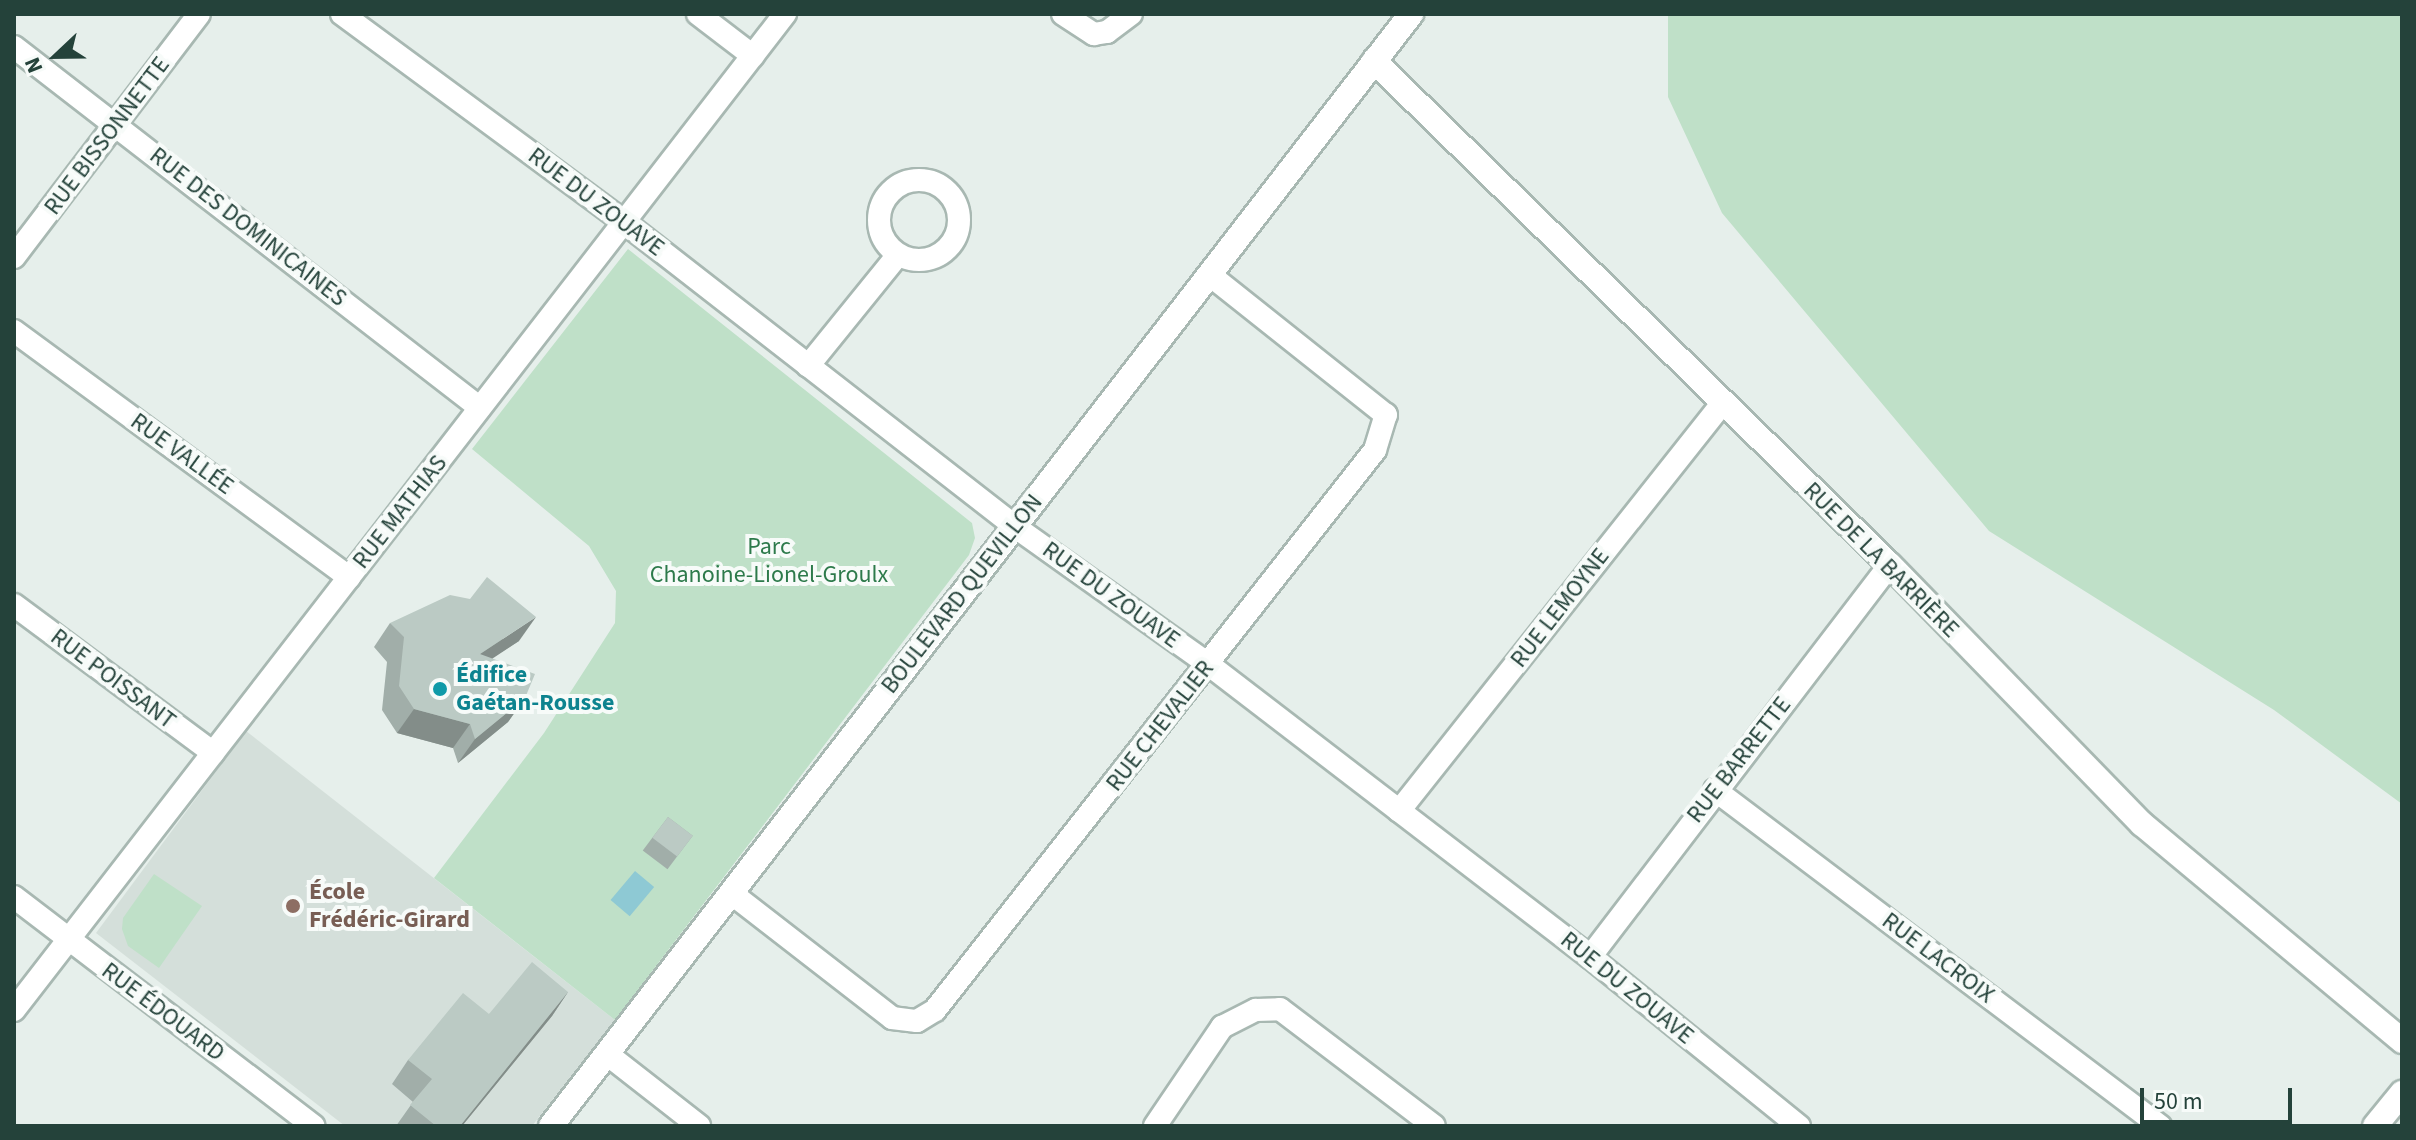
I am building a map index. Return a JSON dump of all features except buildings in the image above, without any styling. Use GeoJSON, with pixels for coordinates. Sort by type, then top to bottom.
{"type":"FeatureCollection","features":[{"type":"Feature","properties":{"kind":"street","name":"RUE BISSONNETTE"},"geometry":{"type":"LineString","coordinates":[[14,257],[199,14]]}},
{"type":"Feature","properties":{"kind":"street","name":"RUE DU ZOUAVE"},"geometry":{"type":"LineString","coordinates":[[342,14],[624,222],[1014,526],[1208,664],[1590,957],[1799,1126]]}},
{"type":"Feature","properties":{"kind":"street"},"geometry":{"type":"LineString","coordinates":[[698,14],[753,56]]}},
{"type":"Feature","properties":{"kind":"street","name":"RUE MATHIAS"},"geometry":{"type":"LineString","coordinates":[[14,1010],[785,14]]}},
{"type":"Feature","properties":{"kind":"street"},"geometry":{"type":"LineString","coordinates":[[1063,14],[1094,34],[1107,32],[1131,14]]}},
{"type":"Feature","properties":{"kind":"street","name":"BOULEVARD QUEVILLON"},"geometry":{"type":"LineString","coordinates":[[551,1126],[1411,14]]}},
{"type":"Feature","properties":{"kind":"street","name":"RUE DES DOMINICAINES"},"geometry":{"type":"LineString","coordinates":[[14,47],[480,408]]}},
{"type":"Feature","properties":{"kind":"street","name":"RUE DE LA BARRIÈRE"},"geometry":{"type":"LineString","coordinates":[[1374,61],[1721,405],[1890,565],[2142,824],[2402,1041]]}},
{"type":"Feature","properties":{"kind":"street"},"geometry":{"type":"LineString","coordinates":[[808,366],[898,255]]}},
{"type":"Feature","properties":{"kind":"street","name":"RUE CHEVALIER"},"geometry":{"type":"LineString","coordinates":[[731,893],[892,1018],[917,1021],[935,1010],[1375,450],[1386,415],[1209,274]]}},
{"type":"Feature","properties":{"kind":"street","name":"RUE VALLÉE"},"geometry":{"type":"LineString","coordinates":[[14,331],[349,577]]}},
{"type":"Feature","properties":{"kind":"street","name":"RUE LEMOYNE"},"geometry":{"type":"LineString","coordinates":[[1399,811],[1721,405]]}},
{"type":"Feature","properties":{"kind":"street","name":"RUE BARRETTE"},"geometry":{"type":"LineString","coordinates":[[1590,957],[1890,565]]}},
{"type":"Feature","properties":{"kind":"street","name":"RUE POISSANT"},"geometry":{"type":"LineString","coordinates":[[14,605],[213,753]]}},
{"type":"Feature","properties":{"kind":"street","name":"RUE LACROIX"},"geometry":{"type":"LineString","coordinates":[[1715,790],[2160,1126]]}},
{"type":"Feature","properties":{"kind":"street","name":"RUE ÉDOUARD"},"geometry":{"type":"LineString","coordinates":[[14,897],[313,1126]]}},
{"type":"Feature","properties":{"kind":"street"},"geometry":{"type":"LineString","coordinates":[[1155,1126],[1222,1027],[1256,1010],[1280,1009],[1434,1126]]}},
{"type":"Feature","properties":{"kind":"street"},"geometry":{"type":"LineString","coordinates":[[607,1054],[699,1126]]}},
{"type":"Feature","properties":{"kind":"street"},"geometry":{"type":"LineString","coordinates":[[2375,1126],[2402,1093]]}},
{"type":"Feature","properties":{"kind":"shaded area","name":"École Frédéric-Girard"},"geometry":{"type":"Polygon","coordinates":[[[246,731],[615,1020],[532,1126],[345,1126],[96,933],[246,731]]]}},
{"type":"Feature","properties":{"kind":"green space"},"geometry":{"type":"Polygon","coordinates":[[[1668,14],[2402,14],[2402,804],[2274,710],[1989,531],[1722,213],[1668,97],[1668,14]]]}},
{"type":"Feature","properties":{"kind":"green space","name":"Parc Chanoine-Lionel-Groulx"},"geometry":{"type":"Polygon","coordinates":[[[628,249],[972,523],[975,538],[969,555],[615,1020],[434,878],[544,733],[615,623],[616,591],[589,546],[472,449],[628,249]]]}},
{"type":"Feature","properties":{"kind":"green space"},"geometry":{"type":"Polygon","coordinates":[[[154,874],[202,906],[159,968],[128,946],[122,929],[123,918],[154,874]]]}},
{"type":"Feature","properties":{"kind":"water"},"geometry":{"type":"Polygon","coordinates":[[[635,871],[654,887],[630,916],[611,900],[635,871]]]}},
{"type":"Feature","properties":{"kind":"place","name":"Édifice Gaétan-Rousse"},"geometry":{"type":"Point","coordinates":[440,689]}},
{"type":"Feature","properties":{"kind":"place","name":"École Frédéric-Girard"},"geometry":{"type":"Point","coordinates":[293,906]}}]}
